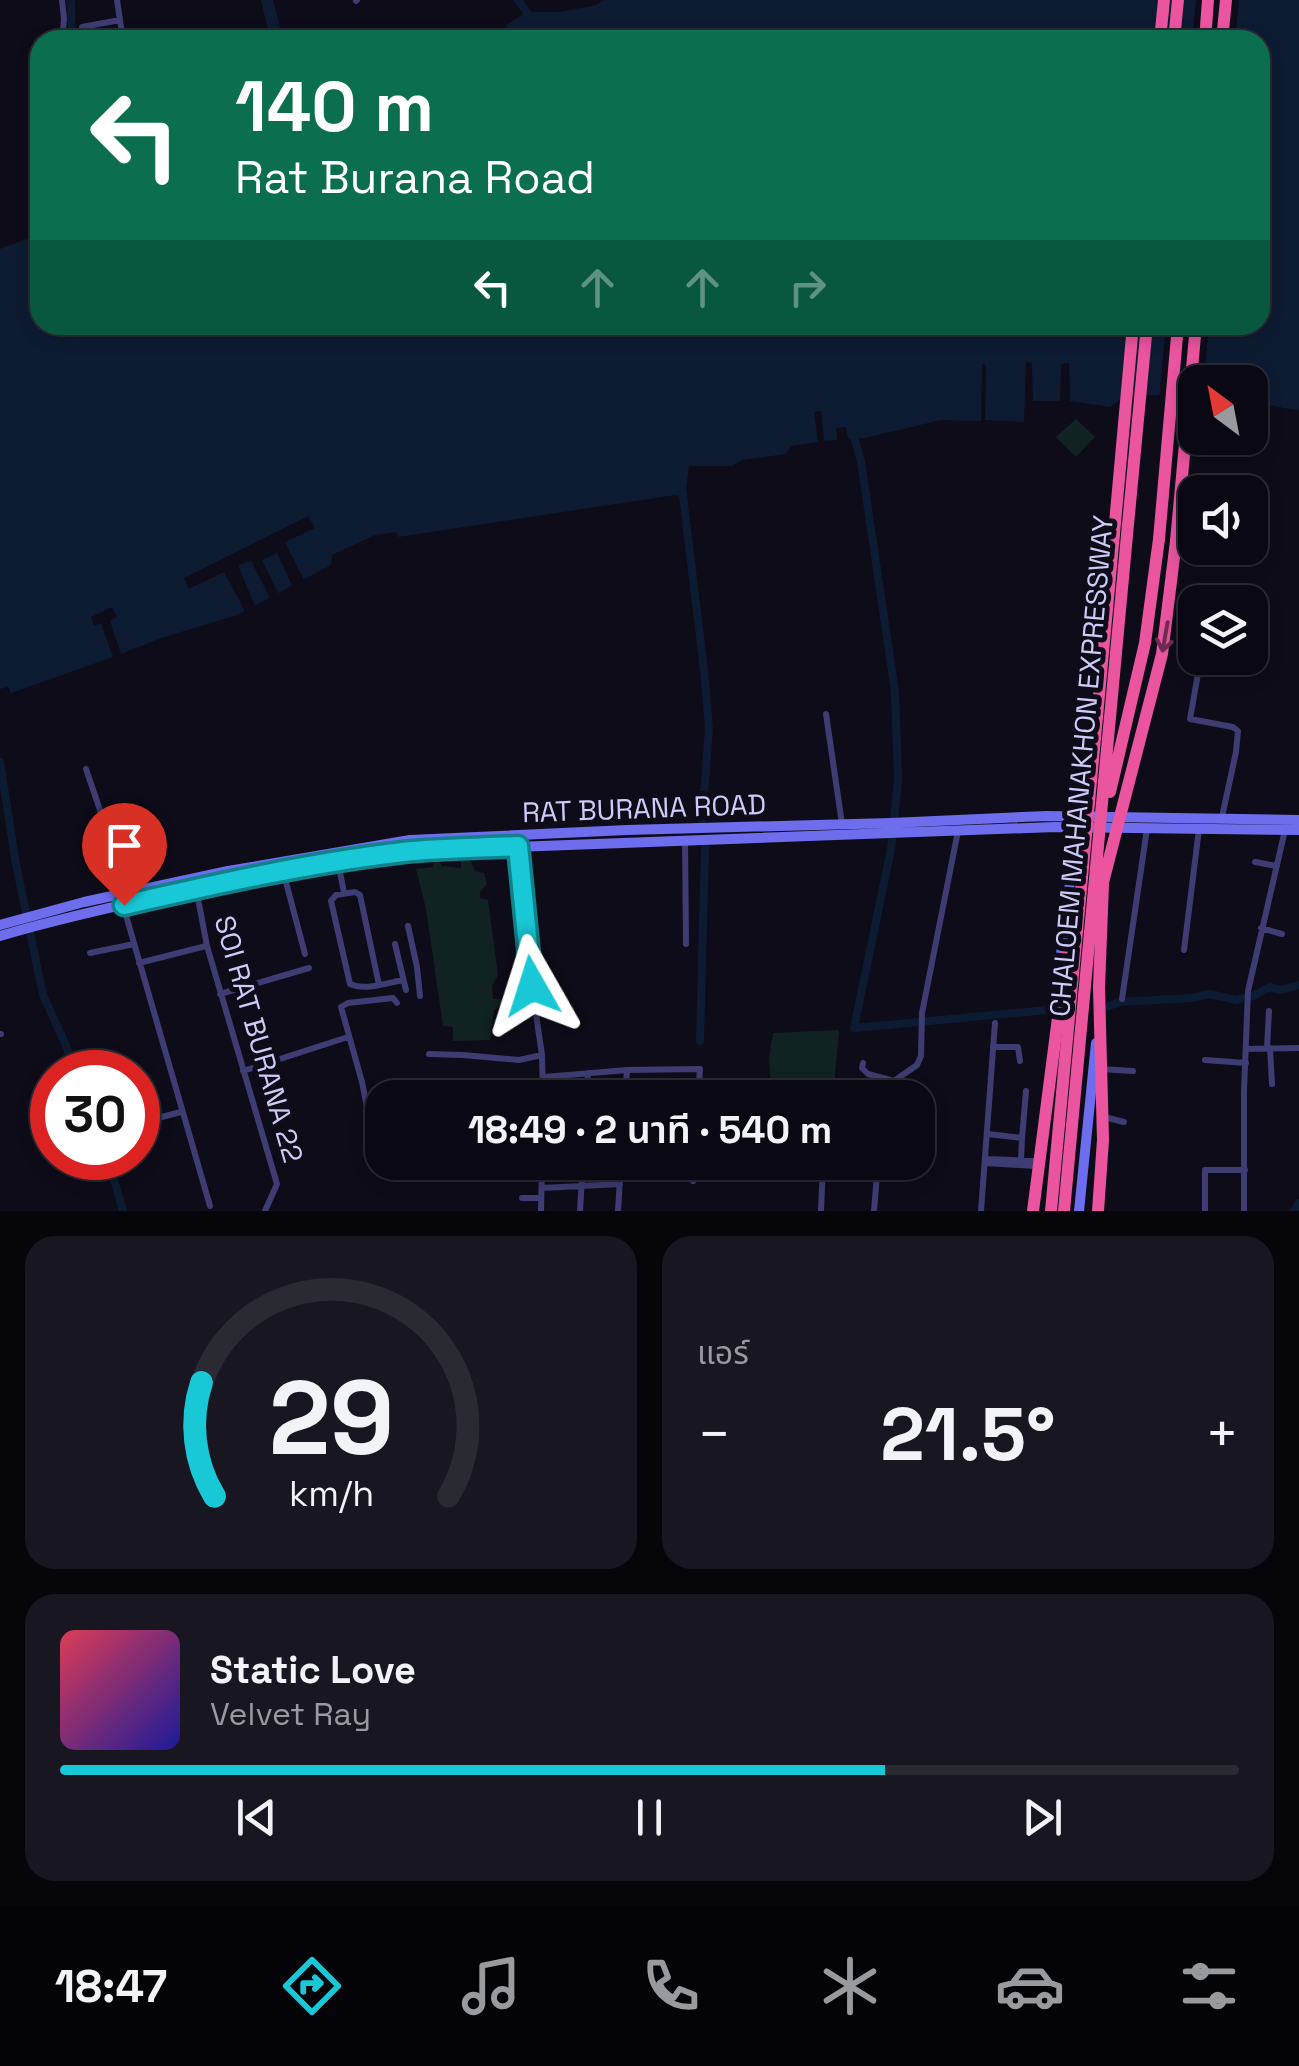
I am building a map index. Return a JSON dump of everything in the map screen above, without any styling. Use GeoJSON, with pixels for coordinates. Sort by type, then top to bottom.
{"type":"FeatureCollection","features":[{"type":"Feature","properties":{"kind":"highway"},"geometry":{"type":"LineString","coordinates":[[1161,30],[1164,0]]}},
{"type":"Feature","properties":{"kind":"highway"},"geometry":{"type":"LineString","coordinates":[[1175,30],[1178,0]]}},
{"type":"Feature","properties":{"kind":"highway"},"geometry":{"type":"LineString","coordinates":[[1206,30],[1208,0]]}},
{"type":"Feature","properties":{"kind":"highway"},"geometry":{"type":"LineString","coordinates":[[1223,30],[1226,0]]}},
{"type":"Feature","properties":{"kind":"highway","name":"CHALOEM MAHANAKHON EXPRESSWAY"},"geometry":{"type":"LineString","coordinates":[[1051,1211],[1133,335]]}},
{"type":"Feature","properties":{"kind":"highway","name":"CHALOEM MAHANAKHON EXPRESSWAY"},"geometry":{"type":"LineString","coordinates":[[1064,1211],[1146,335]]}},
{"type":"Feature","properties":{"kind":"highway"},"geometry":{"type":"LineString","coordinates":[[1177,335],[1148,624],[1084,902],[1082,953],[1165,638],[1195,335]]}},
{"type":"Feature","properties":{"kind":"highway"},"geometry":{"type":"LineString","coordinates":[[1030,1211],[1069,939],[1095,856]]}},
{"type":"Feature","properties":{"kind":"highway"},"geometry":{"type":"LineString","coordinates":[[1098,1211],[1103,1140],[1099,955],[1103,882]]}},
{"type":"Feature","properties":{"kind":"main road","name":"RAT BURANA ROAD"},"geometry":{"type":"LineString","coordinates":[[0,925],[124,905],[338,862],[431,850],[685,840],[1046,816],[1299,820]]}},
{"type":"Feature","properties":{"kind":"main road","name":"RAT BURANA ROAD"},"geometry":{"type":"LineString","coordinates":[[0,936],[127,887],[410,840],[842,824],[958,831],[1299,830]]}},
{"type":"Feature","properties":{"kind":"main road"},"geometry":{"type":"LineString","coordinates":[[1030,1211],[1076,828]]}},
{"type":"Feature","properties":{"kind":"main road"},"geometry":{"type":"LineString","coordinates":[[1079,1211],[1114,828]]}},
{"type":"Feature","properties":{"kind":"street"},"geometry":{"type":"LineString","coordinates":[[62,0],[63,30]]}},
{"type":"Feature","properties":{"kind":"street"},"geometry":{"type":"LineString","coordinates":[[117,0],[122,30]]}},
{"type":"Feature","properties":{"kind":"street"},"geometry":{"type":"LineString","coordinates":[[82,26],[120,20]]}},
{"type":"Feature","properties":{"kind":"street"},"geometry":{"type":"LineString","coordinates":[[1198,675],[1190,718],[1233,727],[1238,734],[1222,819]]}},
{"type":"Feature","properties":{"kind":"street"},"geometry":{"type":"LineString","coordinates":[[826,714],[842,824]]}},
{"type":"Feature","properties":{"kind":"street"},"geometry":{"type":"LineString","coordinates":[[86,769],[114,851]]}},
{"type":"Feature","properties":{"kind":"street"},"geometry":{"type":"LineString","coordinates":[[1122,1000],[1147,828]]}},
{"type":"Feature","properties":{"kind":"street"},"geometry":{"type":"LineString","coordinates":[[1184,950],[1199,828]]}},
{"type":"Feature","properties":{"kind":"street"},"geometry":{"type":"LineString","coordinates":[[1244,1211],[1250,978],[1285,830]]}},
{"type":"Feature","properties":{"kind":"street"},"geometry":{"type":"LineString","coordinates":[[863,1063],[868,1074],[894,1080],[919,1061],[922,1014],[958,831]]}},
{"type":"Feature","properties":{"kind":"street"},"geometry":{"type":"LineString","coordinates":[[685,840],[686,944]]}},
{"type":"Feature","properties":{"kind":"street"},"geometry":{"type":"LineString","coordinates":[[518,846],[544,1080]]}},
{"type":"Feature","properties":{"kind":"street"},"geometry":{"type":"LineString","coordinates":[[338,862],[344,893]]}},
{"type":"Feature","properties":{"kind":"street"},"geometry":{"type":"LineString","coordinates":[[1255,862],[1276,866]]}},
{"type":"Feature","properties":{"kind":"street"},"geometry":{"type":"LineString","coordinates":[[283,872],[305,954]]}},
{"type":"Feature","properties":{"kind":"street","name":"SOI RAT BURANA 22"},"geometry":{"type":"LineString","coordinates":[[196,888],[206,946],[276,1184],[265,1211]]}},
{"type":"Feature","properties":{"kind":"street"},"geometry":{"type":"LineString","coordinates":[[379,985],[360,896],[355,892],[333,897],[350,984],[355,987],[379,985],[403,980]]}},
{"type":"Feature","properties":{"kind":"street"},"geometry":{"type":"LineString","coordinates":[[124,905],[210,1206]]}},
{"type":"Feature","properties":{"kind":"street"},"geometry":{"type":"LineString","coordinates":[[408,926],[420,996]]}},
{"type":"Feature","properties":{"kind":"street"},"geometry":{"type":"LineString","coordinates":[[1261,928],[1282,934]]}},
{"type":"Feature","properties":{"kind":"street"},"geometry":{"type":"LineString","coordinates":[[90,952],[134,944]]}},
{"type":"Feature","properties":{"kind":"street"},"geometry":{"type":"LineString","coordinates":[[395,944],[406,990]]}},
{"type":"Feature","properties":{"kind":"street"},"geometry":{"type":"LineString","coordinates":[[140,963],[206,946]]}},
{"type":"Feature","properties":{"kind":"street"},"geometry":{"type":"LineString","coordinates":[[220,994],[309,968]]}},
{"type":"Feature","properties":{"kind":"street"},"geometry":{"type":"LineString","coordinates":[[365,1098],[342,1005],[392,998],[396,1003]]}},
{"type":"Feature","properties":{"kind":"street"},"geometry":{"type":"LineString","coordinates":[[1269,1011],[1272,1084]]}},
{"type":"Feature","properties":{"kind":"street"},"geometry":{"type":"LineString","coordinates":[[981,1211],[995,1023]]}},
{"type":"Feature","properties":{"kind":"street"},"geometry":{"type":"LineString","coordinates":[[243,1071],[348,1038]]}},
{"type":"Feature","properties":{"kind":"street"},"geometry":{"type":"LineString","coordinates":[[992,1047],[1018,1047],[1020,1062]]}},
{"type":"Feature","properties":{"kind":"street"},"geometry":{"type":"LineString","coordinates":[[1246,1049],[1299,1048]]}},
{"type":"Feature","properties":{"kind":"street"},"geometry":{"type":"LineString","coordinates":[[428,1054],[515,1060],[542,1055]]}},
{"type":"Feature","properties":{"kind":"street"},"geometry":{"type":"LineString","coordinates":[[1205,1060],[1246,1063]]}},
{"type":"Feature","properties":{"kind":"street"},"geometry":{"type":"LineString","coordinates":[[544,1077],[700,1068],[699,1080]]}},
{"type":"Feature","properties":{"kind":"street"},"geometry":{"type":"LineString","coordinates":[[1093,1069],[1133,1071]]}},
{"type":"Feature","properties":{"kind":"street"},"geometry":{"type":"LineString","coordinates":[[626,1080],[627,1070]]}},
{"type":"Feature","properties":{"kind":"street"},"geometry":{"type":"LineString","coordinates":[[587,1080],[588,1073]]}},
{"type":"Feature","properties":{"kind":"street"},"geometry":{"type":"LineString","coordinates":[[1022,1160],[1026,1091]]}},
{"type":"Feature","properties":{"kind":"street"},"geometry":{"type":"LineString","coordinates":[[160,1118],[182,1112]]}},
{"type":"Feature","properties":{"kind":"street"},"geometry":{"type":"LineString","coordinates":[[1088,1115],[1124,1122]]}},
{"type":"Feature","properties":{"kind":"street"},"geometry":{"type":"LineString","coordinates":[[988,1134],[1022,1138]]}},
{"type":"Feature","properties":{"kind":"street"},"geometry":{"type":"LineString","coordinates":[[1084,1152],[1097,1155],[1098,1178]]}},
{"type":"Feature","properties":{"kind":"street"},"geometry":{"type":"LineString","coordinates":[[985,1161],[1035,1163]]}},
{"type":"Feature","properties":{"kind":"street"},"geometry":{"type":"LineString","coordinates":[[985,1161],[1035,1163]]}},
{"type":"Feature","properties":{"kind":"street"},"geometry":{"type":"LineString","coordinates":[[1205,1211],[1205,1170],[1244,1170]]}},
{"type":"Feature","properties":{"kind":"street"},"geometry":{"type":"LineString","coordinates":[[541,1211],[542,1180]]}},
{"type":"Feature","properties":{"kind":"street"},"geometry":{"type":"LineString","coordinates":[[580,1211],[582,1180]]}},
{"type":"Feature","properties":{"kind":"street"},"geometry":{"type":"LineString","coordinates":[[618,1211],[620,1180]]}},
{"type":"Feature","properties":{"kind":"street"},"geometry":{"type":"LineString","coordinates":[[820,1211],[822,1180]]}},
{"type":"Feature","properties":{"kind":"street"},"geometry":{"type":"LineString","coordinates":[[874,1211],[877,1180]]}},
{"type":"Feature","properties":{"kind":"street"},"geometry":{"type":"LineString","coordinates":[[542,1188],[620,1184]]}},
{"type":"Feature","properties":{"kind":"street"},"geometry":{"type":"LineString","coordinates":[[522,1198],[541,1198]]}},
{"type":"Feature","properties":{"kind":"green space"},"geometry":{"type":"Polygon","coordinates":[[[1076,419],[1095,437],[1076,457],[1056,437],[1076,419]]]}},
{"type":"Feature","properties":{"kind":"green space"},"geometry":{"type":"Polygon","coordinates":[[[461,858],[470,859],[475,871],[484,873],[487,884],[480,898],[488,900],[498,975],[492,986],[493,999],[501,999],[503,1005],[494,1010],[490,1040],[453,1041],[453,1027],[443,1026],[426,909],[416,869],[433,867],[438,859],[442,866],[461,868],[461,858]]]}},
{"type":"Feature","properties":{"kind":"green space"},"geometry":{"type":"Polygon","coordinates":[[[839,1030],[835,1080],[771,1080],[773,1033],[839,1030]]]}},
{"type":"Feature","properties":{"kind":"water"},"geometry":{"type":"Polygon","coordinates":[[[605,0],[1299,0],[1299,410],[1268,405],[1268,365],[1178,365],[1178,394],[1125,396],[1110,407],[1070,401],[1069,363],[1061,364],[1060,401],[1033,401],[1032,363],[1026,362],[1024,422],[985,420],[986,365],[982,364],[981,421],[941,420],[865,438],[848,438],[846,427],[836,428],[837,440],[824,441],[821,411],[814,412],[818,442],[791,446],[786,454],[742,460],[732,466],[689,466],[685,497],[675,495],[398,537],[396,532],[375,535],[332,555],[331,565],[237,615],[121,654],[110,621],[117,617],[112,607],[91,617],[94,626],[101,623],[113,657],[11,693],[8,686],[0,689],[0,249],[30,238],[30,335],[1270,335],[1270,30],[505,30],[527,12],[560,12],[605,0]]]}},
{"type":"Feature","properties":{"kind":"pier"},"geometry":{"type":"Polygon","coordinates":[[[1196,0],[1239,0],[1236,30],[1193,30],[1196,0]]]}},
{"type":"Feature","properties":{"kind":"pier"},"geometry":{"type":"Polygon","coordinates":[[[1165,335],[1208,335],[1205,365],[1178,365],[1178,399],[1159,400],[1165,335]]]}},
{"type":"Feature","properties":{"kind":"pier"},"geometry":{"type":"Polygon","coordinates":[[[308,516],[315,528],[285,542],[304,580],[292,585],[277,553],[262,560],[278,593],[270,598],[251,561],[238,565],[255,606],[245,611],[224,572],[189,589],[184,578],[308,516]]]}},
{"type":"Feature","properties":{"kind":"waterway"},"geometry":{"type":"LineString","coordinates":[[71,0],[72,30]]}},
{"type":"Feature","properties":{"kind":"waterway"},"geometry":{"type":"LineString","coordinates":[[267,0],[274,30]]}},
{"type":"Feature","properties":{"kind":"waterway"},"geometry":{"type":"LineString","coordinates":[[518,0],[527,12]]}},
{"type":"Feature","properties":{"kind":"waterway"},"geometry":{"type":"LineString","coordinates":[[852,430],[861,461],[895,692],[898,780],[891,849],[854,1028],[1048,1010]]}},
{"type":"Feature","properties":{"kind":"waterway"},"geometry":{"type":"LineString","coordinates":[[682,487],[709,729],[702,820]]}},
{"type":"Feature","properties":{"kind":"waterway"},"geometry":{"type":"LineString","coordinates":[[0,762],[43,995],[68,1050]]}},
{"type":"Feature","properties":{"kind":"waterway"},"geometry":{"type":"LineString","coordinates":[[700,1041],[705,848]]}},
{"type":"Feature","properties":{"kind":"waterway"},"geometry":{"type":"LineString","coordinates":[[1106,1007],[1120,1002],[1210,994],[1236,1000],[1270,987],[1280,990],[1299,985]]}},
{"type":"Feature","properties":{"kind":"waterway"},"geometry":{"type":"LineString","coordinates":[[114,1180],[123,1211]]}},
{"type":"Feature","properties":{"kind":"waterway"},"geometry":{"type":"LineString","coordinates":[[1294,1211],[1299,1203]]}},
{"type":"Feature","properties":{"kind":"tunnel"},"geometry":{"type":"LineString","coordinates":[[114,851],[125,881]]}},
{"type":"Feature","properties":{"kind":"route"},"geometry":{"type":"LineString","coordinates":[[124,905],[226,882],[376,856],[518,846],[532,986]]}}]}
